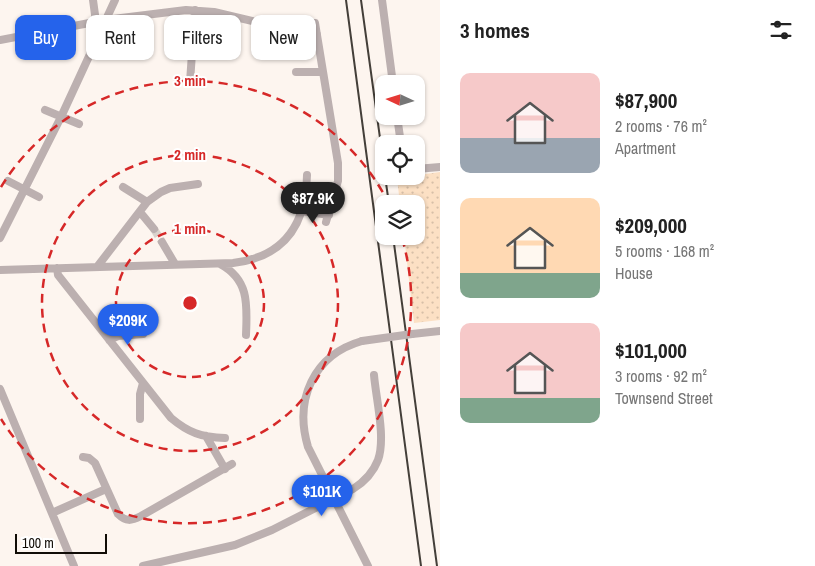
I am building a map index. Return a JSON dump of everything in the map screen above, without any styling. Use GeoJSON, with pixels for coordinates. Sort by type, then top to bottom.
{"type":"FeatureCollection","features":[{"type":"Feature","properties":{"kind":"street"},"geometry":{"type":"LineString","coordinates":[[93,0],[95,15]]}},
{"type":"Feature","properties":{"kind":"street"},"geometry":{"type":"LineString","coordinates":[[108,15],[115,0]]}},
{"type":"Feature","properties":{"kind":"street"},"geometry":{"type":"LineString","coordinates":[[382,0],[392,75]]}},
{"type":"Feature","properties":{"kind":"street"},"geometry":{"type":"LineString","coordinates":[[139,15],[167,11],[195,10],[214,12],[307,34],[317,34]]}},
{"type":"Feature","properties":{"kind":"street"},"geometry":{"type":"LineString","coordinates":[[190,82],[195,10]]}},
{"type":"Feature","properties":{"kind":"street"},"geometry":{"type":"LineString","coordinates":[[0,40],[86,24]]}},
{"type":"Feature","properties":{"kind":"street"},"geometry":{"type":"LineString","coordinates":[[302,211],[327,219],[338,180],[338,163],[316,28]]}},
{"type":"Feature","properties":{"kind":"street"},"geometry":{"type":"LineString","coordinates":[[0,238],[26,190],[87,60]]}},
{"type":"Feature","properties":{"kind":"street"},"geometry":{"type":"LineString","coordinates":[[296,72],[322,72]]}},
{"type":"Feature","properties":{"kind":"street"},"geometry":{"type":"LineString","coordinates":[[45,110],[79,124]]}},
{"type":"Feature","properties":{"kind":"street"},"geometry":{"type":"LineString","coordinates":[[425,168],[440,167]]}},
{"type":"Feature","properties":{"kind":"street"},"geometry":{"type":"LineString","coordinates":[[0,270],[246,262],[259,258],[273,252],[288,236],[304,205],[307,175]]}},
{"type":"Feature","properties":{"kind":"street"},"geometry":{"type":"LineString","coordinates":[[8,181],[39,197]]}},
{"type":"Feature","properties":{"kind":"street"},"geometry":{"type":"LineString","coordinates":[[97,267],[147,202],[170,188],[198,184]]}},
{"type":"Feature","properties":{"kind":"street"},"geometry":{"type":"LineString","coordinates":[[123,187],[147,202]]}},
{"type":"Feature","properties":{"kind":"street"},"geometry":{"type":"LineString","coordinates":[[140,212],[154,229]]}},
{"type":"Feature","properties":{"kind":"street"},"geometry":{"type":"LineString","coordinates":[[162,242],[176,264]]}},
{"type":"Feature","properties":{"kind":"street"},"geometry":{"type":"LineString","coordinates":[[218,263],[229,269],[245,292],[246,335]]}},
{"type":"Feature","properties":{"kind":"street"},"geometry":{"type":"LineString","coordinates":[[56,268],[58,274],[171,418],[198,435],[225,438]]}},
{"type":"Feature","properties":{"kind":"street"},"geometry":{"type":"LineString","coordinates":[[368,566],[308,447],[303,426],[303,406],[307,392],[314,376],[330,357],[348,345],[362,341],[440,331]]}},
{"type":"Feature","properties":{"kind":"street"},"geometry":{"type":"LineString","coordinates":[[110,340],[118,336],[143,334]]}},
{"type":"Feature","properties":{"kind":"street"},"geometry":{"type":"LineString","coordinates":[[143,566],[234,544],[272,530],[364,482],[374,469],[378,459],[380,432],[374,376]]}},
{"type":"Feature","properties":{"kind":"street"},"geometry":{"type":"LineString","coordinates":[[140,419],[140,394],[143,383]]}},
{"type":"Feature","properties":{"kind":"street"},"geometry":{"type":"LineString","coordinates":[[0,388],[74,566]]}},
{"type":"Feature","properties":{"kind":"street"},"geometry":{"type":"LineString","coordinates":[[206,436],[225,468]]}},
{"type":"Feature","properties":{"kind":"street"},"geometry":{"type":"LineString","coordinates":[[83,457],[89,458],[95,463],[118,514],[126,520],[141,516],[232,464]]}},
{"type":"Feature","properties":{"kind":"street"},"geometry":{"type":"LineString","coordinates":[[52,513],[106,489]]}},
{"type":"Feature","properties":{"kind":"shaded area"},"geometry":{"type":"Polygon","coordinates":[[[440,172],[440,320],[414,323],[405,245],[425,245],[425,195],[399,195],[398,185],[425,185],[425,174],[440,172]]]}},
{"type":"Feature","properties":{"kind":"tunnel"},"geometry":{"type":"LineString","coordinates":[[154,229],[162,242]]}},
{"type":"Feature","properties":{"kind":"railway"},"geometry":{"type":"LineString","coordinates":[[346,0],[421,566]]}},
{"type":"Feature","properties":{"kind":"railway"},"geometry":{"type":"LineString","coordinates":[[361,0],[380,135]]}},
{"type":"Feature","properties":{"kind":"railway"},"geometry":{"type":"LineString","coordinates":[[386,185],[388,195]]}},
{"type":"Feature","properties":{"kind":"railway"},"geometry":{"type":"LineString","coordinates":[[394,245],[437,566]]}}]}
